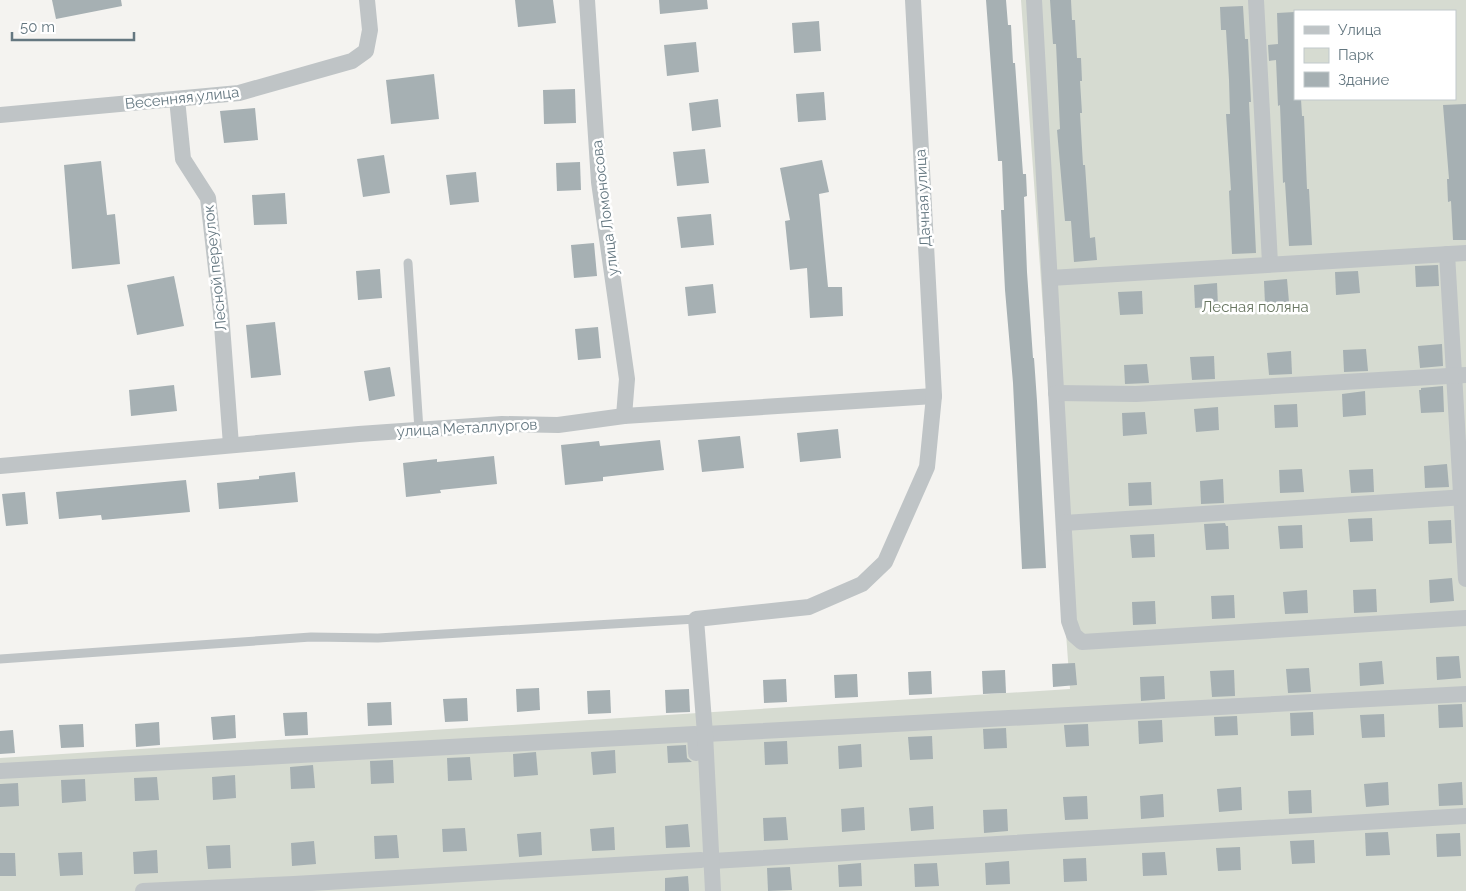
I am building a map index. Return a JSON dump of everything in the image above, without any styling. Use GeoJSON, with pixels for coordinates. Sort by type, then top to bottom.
{"type":"FeatureCollection","features":[{"type":"Feature","properties":{"kind":"street","name":"Весенняя улица"},"geometry":{"type":"LineString","coordinates":[[0,116],[239,93],[352,61],[366,51],[370,30],[367,0]]}},
{"type":"Feature","properties":{"kind":"street","name":"улица Ломоносова"},"geometry":{"type":"LineString","coordinates":[[587,0],[599,182],[627,379],[624,416]]}},
{"type":"Feature","properties":{"kind":"street","name":"Дачная улица"},"geometry":{"type":"LineString","coordinates":[[696,619],[809,608],[862,584],[885,562],[927,467],[934,396],[913,0]]}},
{"type":"Feature","properties":{"kind":"street"},"geometry":{"type":"LineString","coordinates":[[1034,0],[1069,621],[1074,635],[1082,642],[1466,618]]}},
{"type":"Feature","properties":{"kind":"street"},"geometry":{"type":"LineString","coordinates":[[1256,0],[1270,263]]}},
{"type":"Feature","properties":{"kind":"street","name":"Лесной переулок"},"geometry":{"type":"LineString","coordinates":[[177,99],[183,159],[208,198],[221,312],[231,445]]}},
{"type":"Feature","properties":{"kind":"street"},"geometry":{"type":"LineString","coordinates":[[1050,278],[1270,263],[1466,253]]}},
{"type":"Feature","properties":{"kind":"street"},"geometry":{"type":"LineString","coordinates":[[1447,254],[1460,375],[1466,579]]}},
{"type":"Feature","properties":{"kind":"street"},"geometry":{"type":"LineString","coordinates":[[1056,393],[1136,394],[1460,375]]}},
{"type":"Feature","properties":{"kind":"street","name":"улица Металлургов"},"geometry":{"type":"LineString","coordinates":[[0,466],[419,430],[502,424],[558,425],[624,416],[934,396]]}},
{"type":"Feature","properties":{"kind":"street"},"geometry":{"type":"LineString","coordinates":[[1064,523],[1464,498]]}},
{"type":"Feature","properties":{"kind":"street"},"geometry":{"type":"LineString","coordinates":[[696,619],[705,734],[706,860],[702,891]]}},
{"type":"Feature","properties":{"kind":"street"},"geometry":{"type":"LineString","coordinates":[[705,734],[1466,694]]}},
{"type":"Feature","properties":{"kind":"street"},"geometry":{"type":"LineString","coordinates":[[0,771],[695,734],[706,860],[713,891]]}},
{"type":"Feature","properties":{"kind":"street"},"geometry":{"type":"LineString","coordinates":[[143,891],[294,884],[1466,816]]}},
{"type":"Feature","properties":{"kind":"lane"},"geometry":{"type":"LineString","coordinates":[[408,263],[419,430]]}},
{"type":"Feature","properties":{"kind":"lane"},"geometry":{"type":"LineString","coordinates":[[0,659],[311,637],[378,638],[696,619]]}},
{"type":"Feature","properties":{"kind":"green space","name":"Лесная поляна"},"geometry":{"type":"Polygon","coordinates":[[[1021,0],[1466,0],[1466,891],[0,891],[0,758],[1070,689],[1021,0]]]}},
{"type":"Feature","properties":{"kind":"building"},"geometry":{"type":"Polygon","coordinates":[[[52,0],[121,0],[122,6],[56,19],[52,0]]]}},
{"type":"Feature","properties":{"kind":"building"},"geometry":{"type":"Polygon","coordinates":[[[515,0],[553,0],[556,23],[518,27],[515,0]]]}},
{"type":"Feature","properties":{"kind":"building"},"geometry":{"type":"Polygon","coordinates":[[[659,0],[707,0],[708,9],[660,14],[659,0]]]}},
{"type":"Feature","properties":{"kind":"building"},"geometry":{"type":"Polygon","coordinates":[[[986,0],[1006,0],[1008,25],[1011,25],[1023,174],[1026,174],[1027,196],[1024,197],[1027,272],[1037,401],[1046,568],[1022,569],[1013,383],[1005,290],[1001,210],[1004,210],[1002,161],[998,161],[986,0]]]}},
{"type":"Feature","properties":{"kind":"building"},"geometry":{"type":"Polygon","coordinates":[[[1050,0],[1071,0],[1072,20],[1075,20],[1077,58],[1081,58],[1082,113],[1080,113],[1083,165],[1085,165],[1090,238],[1095,237],[1097,260],[1074,262],[1071,221],[1065,221],[1057,130],[1060,129],[1056,44],[1053,44],[1050,0]]]}},
{"type":"Feature","properties":{"kind":"building"},"geometry":{"type":"Polygon","coordinates":[[[1243,6],[1245,39],[1248,39],[1256,253],[1232,254],[1229,191],[1231,190],[1226,114],[1230,114],[1229,80],[1226,30],[1221,30],[1220,7],[1243,6]]]}},
{"type":"Feature","properties":{"kind":"building"},"geometry":{"type":"Polygon","coordinates":[[[1294,12],[1294,100],[1301,100],[1302,116],[1304,116],[1307,189],[1309,189],[1312,245],[1289,246],[1285,182],[1283,183],[1276,60],[1269,61],[1268,45],[1278,44],[1277,13],[1294,12]]]}},
{"type":"Feature","properties":{"kind":"building"},"geometry":{"type":"Polygon","coordinates":[[[819,21],[821,51],[794,53],[792,23],[819,21]]]}},
{"type":"Feature","properties":{"kind":"building"},"geometry":{"type":"Polygon","coordinates":[[[696,42],[699,72],[667,76],[664,45],[696,42]]]}},
{"type":"Feature","properties":{"kind":"building"},"geometry":{"type":"Polygon","coordinates":[[[434,74],[439,119],[391,124],[386,80],[434,74]]]}},
{"type":"Feature","properties":{"kind":"building"},"geometry":{"type":"Polygon","coordinates":[[[575,89],[576,123],[544,124],[543,90],[575,89]]]}},
{"type":"Feature","properties":{"kind":"building"},"geometry":{"type":"Polygon","coordinates":[[[824,92],[826,120],[798,122],[796,94],[824,92]]]}},
{"type":"Feature","properties":{"kind":"building"},"geometry":{"type":"Polygon","coordinates":[[[718,99],[721,127],[692,131],[689,103],[718,99]]]}},
{"type":"Feature","properties":{"kind":"building"},"geometry":{"type":"Polygon","coordinates":[[[1466,104],[1466,240],[1453,240],[1451,201],[1448,202],[1447,179],[1449,179],[1443,105],[1466,104]]]}},
{"type":"Feature","properties":{"kind":"building"},"geometry":{"type":"Polygon","coordinates":[[[255,108],[258,140],[224,143],[220,111],[255,108]]]}},
{"type":"Feature","properties":{"kind":"building"},"geometry":{"type":"Polygon","coordinates":[[[705,149],[709,183],[677,186],[673,152],[705,149]]]}},
{"type":"Feature","properties":{"kind":"building"},"geometry":{"type":"Polygon","coordinates":[[[384,155],[390,193],[363,197],[357,159],[384,155]]]}},
{"type":"Feature","properties":{"kind":"building"},"geometry":{"type":"Polygon","coordinates":[[[822,160],[829,192],[819,194],[828,287],[842,287],[843,316],[810,318],[807,268],[790,270],[785,221],[790,220],[780,168],[822,160]]]}},
{"type":"Feature","properties":{"kind":"building"},"geometry":{"type":"Polygon","coordinates":[[[101,161],[107,215],[115,214],[120,264],[72,269],[64,165],[101,161]]]}},
{"type":"Feature","properties":{"kind":"building"},"geometry":{"type":"Polygon","coordinates":[[[580,162],[581,190],[557,191],[556,163],[580,162]]]}},
{"type":"Feature","properties":{"kind":"building"},"geometry":{"type":"Polygon","coordinates":[[[476,172],[479,202],[450,205],[446,175],[476,172]]]}},
{"type":"Feature","properties":{"kind":"building"},"geometry":{"type":"Polygon","coordinates":[[[285,193],[287,224],[254,225],[252,195],[285,193]]]}},
{"type":"Feature","properties":{"kind":"building"},"geometry":{"type":"Polygon","coordinates":[[[711,214],[714,245],[681,248],[677,217],[711,214]]]}},
{"type":"Feature","properties":{"kind":"building"},"geometry":{"type":"Polygon","coordinates":[[[594,243],[597,276],[574,278],[571,245],[594,243]]]}},
{"type":"Feature","properties":{"kind":"building"},"geometry":{"type":"Polygon","coordinates":[[[1438,265],[1439,286],[1416,287],[1415,266],[1438,265]]]}},
{"type":"Feature","properties":{"kind":"building"},"geometry":{"type":"Polygon","coordinates":[[[380,269],[382,298],[358,300],[356,271],[380,269]]]}},
{"type":"Feature","properties":{"kind":"building"},"geometry":{"type":"Polygon","coordinates":[[[1358,271],[1360,293],[1336,295],[1335,272],[1358,271]]]}},
{"type":"Feature","properties":{"kind":"building"},"geometry":{"type":"Polygon","coordinates":[[[174,276],[184,326],[137,335],[127,285],[174,276]]]}},
{"type":"Feature","properties":{"kind":"building"},"geometry":{"type":"Polygon","coordinates":[[[1287,279],[1289,302],[1265,304],[1264,281],[1287,279]]]}},
{"type":"Feature","properties":{"kind":"building"},"geometry":{"type":"Polygon","coordinates":[[[1217,283],[1218,306],[1195,308],[1194,285],[1217,283]]]}},
{"type":"Feature","properties":{"kind":"building"},"geometry":{"type":"Polygon","coordinates":[[[713,284],[716,313],[688,316],[685,287],[713,284]]]}},
{"type":"Feature","properties":{"kind":"building"},"geometry":{"type":"Polygon","coordinates":[[[1142,291],[1143,314],[1120,315],[1118,292],[1142,291]]]}},
{"type":"Feature","properties":{"kind":"building"},"geometry":{"type":"Polygon","coordinates":[[[275,322],[281,375],[251,378],[246,325],[275,322]]]}},
{"type":"Feature","properties":{"kind":"building"},"geometry":{"type":"Polygon","coordinates":[[[598,327],[601,358],[578,360],[575,329],[598,327]]]}},
{"type":"Feature","properties":{"kind":"building"},"geometry":{"type":"Polygon","coordinates":[[[1442,344],[1443,366],[1420,368],[1418,346],[1442,344]]]}},
{"type":"Feature","properties":{"kind":"building"},"geometry":{"type":"Polygon","coordinates":[[[1366,349],[1368,371],[1344,372],[1343,350],[1366,349]]]}},
{"type":"Feature","properties":{"kind":"building"},"geometry":{"type":"Polygon","coordinates":[[[1291,351],[1292,374],[1269,375],[1267,353],[1291,351]]]}},
{"type":"Feature","properties":{"kind":"building"},"geometry":{"type":"Polygon","coordinates":[[[1214,356],[1215,379],[1192,380],[1190,357],[1214,356]]]}},
{"type":"Feature","properties":{"kind":"building"},"geometry":{"type":"Polygon","coordinates":[[[1147,364],[1149,383],[1125,384],[1124,365],[1147,364]]]}},
{"type":"Feature","properties":{"kind":"building"},"geometry":{"type":"Polygon","coordinates":[[[390,367],[395,396],[369,401],[364,371],[390,367]]]}},
{"type":"Feature","properties":{"kind":"building"},"geometry":{"type":"Polygon","coordinates":[[[174,385],[177,411],[131,416],[129,390],[174,385]]]}},
{"type":"Feature","properties":{"kind":"building"},"geometry":{"type":"Polygon","coordinates":[[[1443,386],[1444,412],[1421,413],[1419,390],[1421,388],[1443,386]]]}},
{"type":"Feature","properties":{"kind":"building"},"geometry":{"type":"Polygon","coordinates":[[[1365,391],[1366,415],[1343,417],[1342,394],[1365,391]]]}},
{"type":"Feature","properties":{"kind":"building"},"geometry":{"type":"Polygon","coordinates":[[[1297,404],[1298,427],[1275,428],[1274,405],[1297,404]]]}},
{"type":"Feature","properties":{"kind":"building"},"geometry":{"type":"Polygon","coordinates":[[[1218,407],[1219,430],[1196,432],[1194,409],[1218,407]]]}},
{"type":"Feature","properties":{"kind":"building"},"geometry":{"type":"Polygon","coordinates":[[[1145,412],[1147,434],[1123,436],[1122,413],[1145,412]]]}},
{"type":"Feature","properties":{"kind":"building"},"geometry":{"type":"Polygon","coordinates":[[[838,429],[841,458],[800,462],[797,433],[838,429]]]}},
{"type":"Feature","properties":{"kind":"building"},"geometry":{"type":"Polygon","coordinates":[[[740,436],[744,468],[702,472],[698,440],[740,436]]]}},
{"type":"Feature","properties":{"kind":"building"},"geometry":{"type":"Polygon","coordinates":[[[660,440],[664,470],[603,477],[603,481],[565,485],[561,445],[599,441],[600,446],[660,440]]]}},
{"type":"Feature","properties":{"kind":"building"},"geometry":{"type":"Polygon","coordinates":[[[494,456],[497,484],[440,490],[441,493],[406,497],[403,463],[437,459],[437,462],[494,456]]]}},
{"type":"Feature","properties":{"kind":"building"},"geometry":{"type":"Polygon","coordinates":[[[1447,464],[1449,487],[1425,488],[1424,466],[1447,464]]]}},
{"type":"Feature","properties":{"kind":"building"},"geometry":{"type":"Polygon","coordinates":[[[1302,469],[1304,492],[1280,493],[1279,470],[1302,469]]]}},
{"type":"Feature","properties":{"kind":"building"},"geometry":{"type":"Polygon","coordinates":[[[1373,469],[1374,492],[1351,493],[1349,470],[1373,469]]]}},
{"type":"Feature","properties":{"kind":"building"},"geometry":{"type":"Polygon","coordinates":[[[295,472],[298,502],[219,509],[217,483],[259,479],[259,476],[295,472]]]}},
{"type":"Feature","properties":{"kind":"building"},"geometry":{"type":"Polygon","coordinates":[[[1223,479],[1224,503],[1201,504],[1200,481],[1223,479]]]}},
{"type":"Feature","properties":{"kind":"building"},"geometry":{"type":"Polygon","coordinates":[[[186,480],[190,512],[102,520],[101,515],[59,519],[56,492],[186,480]]]}},
{"type":"Feature","properties":{"kind":"building"},"geometry":{"type":"Polygon","coordinates":[[[1151,482],[1152,505],[1129,506],[1128,483],[1151,482]]]}},
{"type":"Feature","properties":{"kind":"building"},"geometry":{"type":"Polygon","coordinates":[[[25,492],[28,524],[6,526],[2,494],[25,492]]]}},
{"type":"Feature","properties":{"kind":"building"},"geometry":{"type":"Polygon","coordinates":[[[1372,518],[1373,541],[1350,542],[1348,519],[1372,518]]]}},
{"type":"Feature","properties":{"kind":"building"},"geometry":{"type":"Polygon","coordinates":[[[1451,520],[1452,543],[1429,544],[1428,521],[1451,520]]]}},
{"type":"Feature","properties":{"kind":"building"},"geometry":{"type":"Polygon","coordinates":[[[1225,523],[1228,526],[1229,549],[1206,550],[1204,524],[1225,523]]]}},
{"type":"Feature","properties":{"kind":"building"},"geometry":{"type":"Polygon","coordinates":[[[1302,525],[1303,548],[1280,549],[1278,526],[1302,525]]]}},
{"type":"Feature","properties":{"kind":"building"},"geometry":{"type":"Polygon","coordinates":[[[1154,534],[1155,557],[1132,558],[1130,535],[1154,534]]]}},
{"type":"Feature","properties":{"kind":"building"},"geometry":{"type":"Polygon","coordinates":[[[1452,578],[1454,601],[1430,603],[1429,580],[1452,578]]]}},
{"type":"Feature","properties":{"kind":"building"},"geometry":{"type":"Polygon","coordinates":[[[1376,589],[1377,612],[1354,613],[1353,590],[1376,589]]]}},
{"type":"Feature","properties":{"kind":"building"},"geometry":{"type":"Polygon","coordinates":[[[1307,590],[1308,613],[1285,614],[1283,592],[1307,590]]]}},
{"type":"Feature","properties":{"kind":"building"},"geometry":{"type":"Polygon","coordinates":[[[1234,595],[1235,618],[1212,619],[1211,596],[1234,595]]]}},
{"type":"Feature","properties":{"kind":"building"},"geometry":{"type":"Polygon","coordinates":[[[1155,601],[1156,624],[1133,625],[1132,602],[1155,601]]]}},
{"type":"Feature","properties":{"kind":"building"},"geometry":{"type":"Polygon","coordinates":[[[1459,656],[1461,678],[1437,680],[1436,657],[1459,656]]]}},
{"type":"Feature","properties":{"kind":"building"},"geometry":{"type":"Polygon","coordinates":[[[1382,661],[1384,684],[1360,686],[1359,663],[1382,661]]]}},
{"type":"Feature","properties":{"kind":"building"},"geometry":{"type":"Polygon","coordinates":[[[1075,663],[1077,685],[1053,687],[1052,664],[1075,663]]]}},
{"type":"Feature","properties":{"kind":"building"},"geometry":{"type":"Polygon","coordinates":[[[1309,668],[1311,692],[1288,693],[1286,669],[1309,668]]]}},
{"type":"Feature","properties":{"kind":"building"},"geometry":{"type":"Polygon","coordinates":[[[1005,670],[1006,693],[983,694],[982,671],[1005,670]]]}},
{"type":"Feature","properties":{"kind":"building"},"geometry":{"type":"Polygon","coordinates":[[[1234,670],[1235,696],[1212,697],[1210,671],[1234,670]]]}},
{"type":"Feature","properties":{"kind":"building"},"geometry":{"type":"Polygon","coordinates":[[[931,671],[932,694],[909,695],[908,672],[931,671]]]}},
{"type":"Feature","properties":{"kind":"building"},"geometry":{"type":"Polygon","coordinates":[[[857,674],[858,697],[835,698],[834,675],[857,674]]]}},
{"type":"Feature","properties":{"kind":"building"},"geometry":{"type":"Polygon","coordinates":[[[1164,676],[1165,699],[1141,701],[1140,677],[1164,676]]]}},
{"type":"Feature","properties":{"kind":"building"},"geometry":{"type":"Polygon","coordinates":[[[786,679],[787,702],[764,703],[763,680],[786,679]]]}},
{"type":"Feature","properties":{"kind":"building"},"geometry":{"type":"Polygon","coordinates":[[[539,688],[540,710],[517,712],[516,689],[539,688]]]}},
{"type":"Feature","properties":{"kind":"building"},"geometry":{"type":"Polygon","coordinates":[[[689,689],[690,712],[666,713],[665,690],[689,689]]]}},
{"type":"Feature","properties":{"kind":"building"},"geometry":{"type":"Polygon","coordinates":[[[610,690],[611,713],[588,714],[587,691],[610,690]]]}},
{"type":"Feature","properties":{"kind":"building"},"geometry":{"type":"Polygon","coordinates":[[[467,698],[468,721],[445,722],[443,699],[467,698]]]}},
{"type":"Feature","properties":{"kind":"building"},"geometry":{"type":"Polygon","coordinates":[[[391,702],[392,725],[368,726],[367,703],[391,702]]]}},
{"type":"Feature","properties":{"kind":"building"},"geometry":{"type":"Polygon","coordinates":[[[1462,704],[1463,727],[1439,728],[1438,705],[1462,704]]]}},
{"type":"Feature","properties":{"kind":"building"},"geometry":{"type":"Polygon","coordinates":[[[307,712],[308,735],[285,736],[283,713],[307,712]]]}},
{"type":"Feature","properties":{"kind":"building"},"geometry":{"type":"Polygon","coordinates":[[[1313,712],[1314,735],[1291,736],[1290,713],[1313,712]]]}},
{"type":"Feature","properties":{"kind":"building"},"geometry":{"type":"Polygon","coordinates":[[[1384,714],[1385,737],[1362,738],[1360,715],[1384,714]]]}},
{"type":"Feature","properties":{"kind":"building"},"geometry":{"type":"Polygon","coordinates":[[[235,715],[236,738],[213,740],[211,717],[235,715]]]}},
{"type":"Feature","properties":{"kind":"building"},"geometry":{"type":"Polygon","coordinates":[[[1237,716],[1238,735],[1215,736],[1214,717],[1237,716]]]}},
{"type":"Feature","properties":{"kind":"building"},"geometry":{"type":"Polygon","coordinates":[[[1162,720],[1163,742],[1139,744],[1138,721],[1162,720]]]}},
{"type":"Feature","properties":{"kind":"building"},"geometry":{"type":"Polygon","coordinates":[[[159,722],[160,745],[136,747],[135,724],[159,722]]]}},
{"type":"Feature","properties":{"kind":"building"},"geometry":{"type":"Polygon","coordinates":[[[83,724],[84,747],[61,748],[59,725],[83,724]]]}},
{"type":"Feature","properties":{"kind":"building"},"geometry":{"type":"Polygon","coordinates":[[[1088,724],[1089,746],[1066,747],[1064,725],[1088,724]]]}},
{"type":"Feature","properties":{"kind":"building"},"geometry":{"type":"Polygon","coordinates":[[[1006,728],[1007,748],[984,749],[983,729],[1006,728]]]}},
{"type":"Feature","properties":{"kind":"building"},"geometry":{"type":"Polygon","coordinates":[[[13,730],[15,753],[0,754],[0,731],[13,730]]]}},
{"type":"Feature","properties":{"kind":"building"},"geometry":{"type":"Polygon","coordinates":[[[932,736],[933,759],[910,760],[908,737],[932,736]]]}},
{"type":"Feature","properties":{"kind":"building"},"geometry":{"type":"Polygon","coordinates":[[[787,741],[788,764],[765,765],[764,742],[787,741]]]}},
{"type":"Feature","properties":{"kind":"building"},"geometry":{"type":"Polygon","coordinates":[[[861,744],[862,767],[839,769],[838,746],[861,744]]]}},
{"type":"Feature","properties":{"kind":"building"},"geometry":{"type":"Polygon","coordinates":[[[686,745],[687,758],[692,762],[668,763],[667,746],[686,745]]]}},
{"type":"Feature","properties":{"kind":"building"},"geometry":{"type":"Polygon","coordinates":[[[615,750],[616,773],[593,775],[591,752],[615,750]]]}},
{"type":"Feature","properties":{"kind":"building"},"geometry":{"type":"Polygon","coordinates":[[[536,752],[538,775],[514,777],[513,754],[536,752]]]}},
{"type":"Feature","properties":{"kind":"building"},"geometry":{"type":"Polygon","coordinates":[[[470,757],[472,780],[448,781],[447,758],[470,757]]]}},
{"type":"Feature","properties":{"kind":"building"},"geometry":{"type":"Polygon","coordinates":[[[393,760],[394,783],[371,784],[370,761],[393,760]]]}},
{"type":"Feature","properties":{"kind":"building"},"geometry":{"type":"Polygon","coordinates":[[[313,765],[315,788],[291,789],[290,767],[313,765]]]}},
{"type":"Feature","properties":{"kind":"building"},"geometry":{"type":"Polygon","coordinates":[[[235,775],[236,798],[213,800],[212,777],[235,775]]]}},
{"type":"Feature","properties":{"kind":"building"},"geometry":{"type":"Polygon","coordinates":[[[157,777],[159,800],[135,801],[134,778],[157,777]]]}},
{"type":"Feature","properties":{"kind":"building"},"geometry":{"type":"Polygon","coordinates":[[[85,779],[86,801],[62,803],[61,780],[85,779]]]}},
{"type":"Feature","properties":{"kind":"building"},"geometry":{"type":"Polygon","coordinates":[[[1388,782],[1389,805],[1366,807],[1364,784],[1388,782]]]}},
{"type":"Feature","properties":{"kind":"building"},"geometry":{"type":"Polygon","coordinates":[[[1462,782],[1463,805],[1439,806],[1438,784],[1462,782]]]}},
{"type":"Feature","properties":{"kind":"building"},"geometry":{"type":"Polygon","coordinates":[[[18,783],[19,806],[0,807],[0,784],[18,783]]]}},
{"type":"Feature","properties":{"kind":"building"},"geometry":{"type":"Polygon","coordinates":[[[1241,787],[1242,810],[1219,812],[1217,789],[1241,787]]]}},
{"type":"Feature","properties":{"kind":"building"},"geometry":{"type":"Polygon","coordinates":[[[1311,790],[1312,813],[1289,814],[1288,791],[1311,790]]]}},
{"type":"Feature","properties":{"kind":"building"},"geometry":{"type":"Polygon","coordinates":[[[1163,794],[1164,817],[1141,819],[1140,796],[1163,794]]]}},
{"type":"Feature","properties":{"kind":"building"},"geometry":{"type":"Polygon","coordinates":[[[1087,796],[1088,819],[1065,820],[1063,797],[1087,796]]]}},
{"type":"Feature","properties":{"kind":"building"},"geometry":{"type":"Polygon","coordinates":[[[933,806],[934,829],[911,831],[909,808],[933,806]]]}},
{"type":"Feature","properties":{"kind":"building"},"geometry":{"type":"Polygon","coordinates":[[[864,807],[865,830],[842,832],[841,809],[864,807]]]}},
{"type":"Feature","properties":{"kind":"building"},"geometry":{"type":"Polygon","coordinates":[[[1007,809],[1008,831],[984,833],[983,810],[1007,809]]]}},
{"type":"Feature","properties":{"kind":"building"},"geometry":{"type":"Polygon","coordinates":[[[786,817],[788,840],[764,841],[763,818],[786,817]]]}},
{"type":"Feature","properties":{"kind":"building"},"geometry":{"type":"Polygon","coordinates":[[[688,824],[690,847],[666,848],[665,826],[688,824]]]}},
{"type":"Feature","properties":{"kind":"building"},"geometry":{"type":"Polygon","coordinates":[[[614,827],[615,850],[592,851],[590,829],[614,827]]]}},
{"type":"Feature","properties":{"kind":"building"},"geometry":{"type":"Polygon","coordinates":[[[465,828],[467,851],[443,852],[442,829],[465,828]]]}},
{"type":"Feature","properties":{"kind":"building"},"geometry":{"type":"Polygon","coordinates":[[[541,832],[542,855],[519,857],[517,834],[541,832]]]}},
{"type":"Feature","properties":{"kind":"building"},"geometry":{"type":"Polygon","coordinates":[[[1388,832],[1390,855],[1366,856],[1365,833],[1388,832]]]}},
{"type":"Feature","properties":{"kind":"building"},"geometry":{"type":"Polygon","coordinates":[[[1460,833],[1461,856],[1437,857],[1436,834],[1460,833]]]}},
{"type":"Feature","properties":{"kind":"building"},"geometry":{"type":"Polygon","coordinates":[[[397,835],[399,858],[375,859],[374,836],[397,835]]]}},
{"type":"Feature","properties":{"kind":"building"},"geometry":{"type":"Polygon","coordinates":[[[1314,840],[1315,863],[1292,864],[1290,841],[1314,840]]]}},
{"type":"Feature","properties":{"kind":"building"},"geometry":{"type":"Polygon","coordinates":[[[314,841],[316,864],[292,866],[291,843],[314,841]]]}},
{"type":"Feature","properties":{"kind":"building"},"geometry":{"type":"Polygon","coordinates":[[[230,845],[231,868],[208,869],[206,846],[230,845]]]}},
{"type":"Feature","properties":{"kind":"building"},"geometry":{"type":"Polygon","coordinates":[[[1240,847],[1241,870],[1218,871],[1216,848],[1240,847]]]}},
{"type":"Feature","properties":{"kind":"building"},"geometry":{"type":"Polygon","coordinates":[[[157,850],[158,873],[134,874],[133,852],[157,850]]]}},
{"type":"Feature","properties":{"kind":"building"},"geometry":{"type":"Polygon","coordinates":[[[82,852],[83,875],[60,876],[58,853],[82,852]]]}},
{"type":"Feature","properties":{"kind":"building"},"geometry":{"type":"Polygon","coordinates":[[[1165,852],[1167,875],[1143,876],[1142,853],[1165,852]]]}},
{"type":"Feature","properties":{"kind":"building"},"geometry":{"type":"Polygon","coordinates":[[[0,853],[15,853],[16,876],[0,876],[0,853]]]}},
{"type":"Feature","properties":{"kind":"building"},"geometry":{"type":"Polygon","coordinates":[[[1086,858],[1087,881],[1064,882],[1063,859],[1086,858]]]}},
{"type":"Feature","properties":{"kind":"building"},"geometry":{"type":"Polygon","coordinates":[[[1009,861],[1010,884],[986,885],[985,863],[1009,861]]]}},
{"type":"Feature","properties":{"kind":"building"},"geometry":{"type":"Polygon","coordinates":[[[861,863],[862,886],[839,887],[838,865],[861,863]]]}},
{"type":"Feature","properties":{"kind":"building"},"geometry":{"type":"Polygon","coordinates":[[[937,863],[939,886],[915,887],[914,864],[937,863]]]}},
{"type":"Feature","properties":{"kind":"building"},"geometry":{"type":"Polygon","coordinates":[[[790,867],[792,890],[768,891],[767,868],[790,867]]]}},
{"type":"Feature","properties":{"kind":"building"},"geometry":{"type":"Polygon","coordinates":[[[688,876],[689,891],[665,891],[665,878],[688,876]]]}}]}
